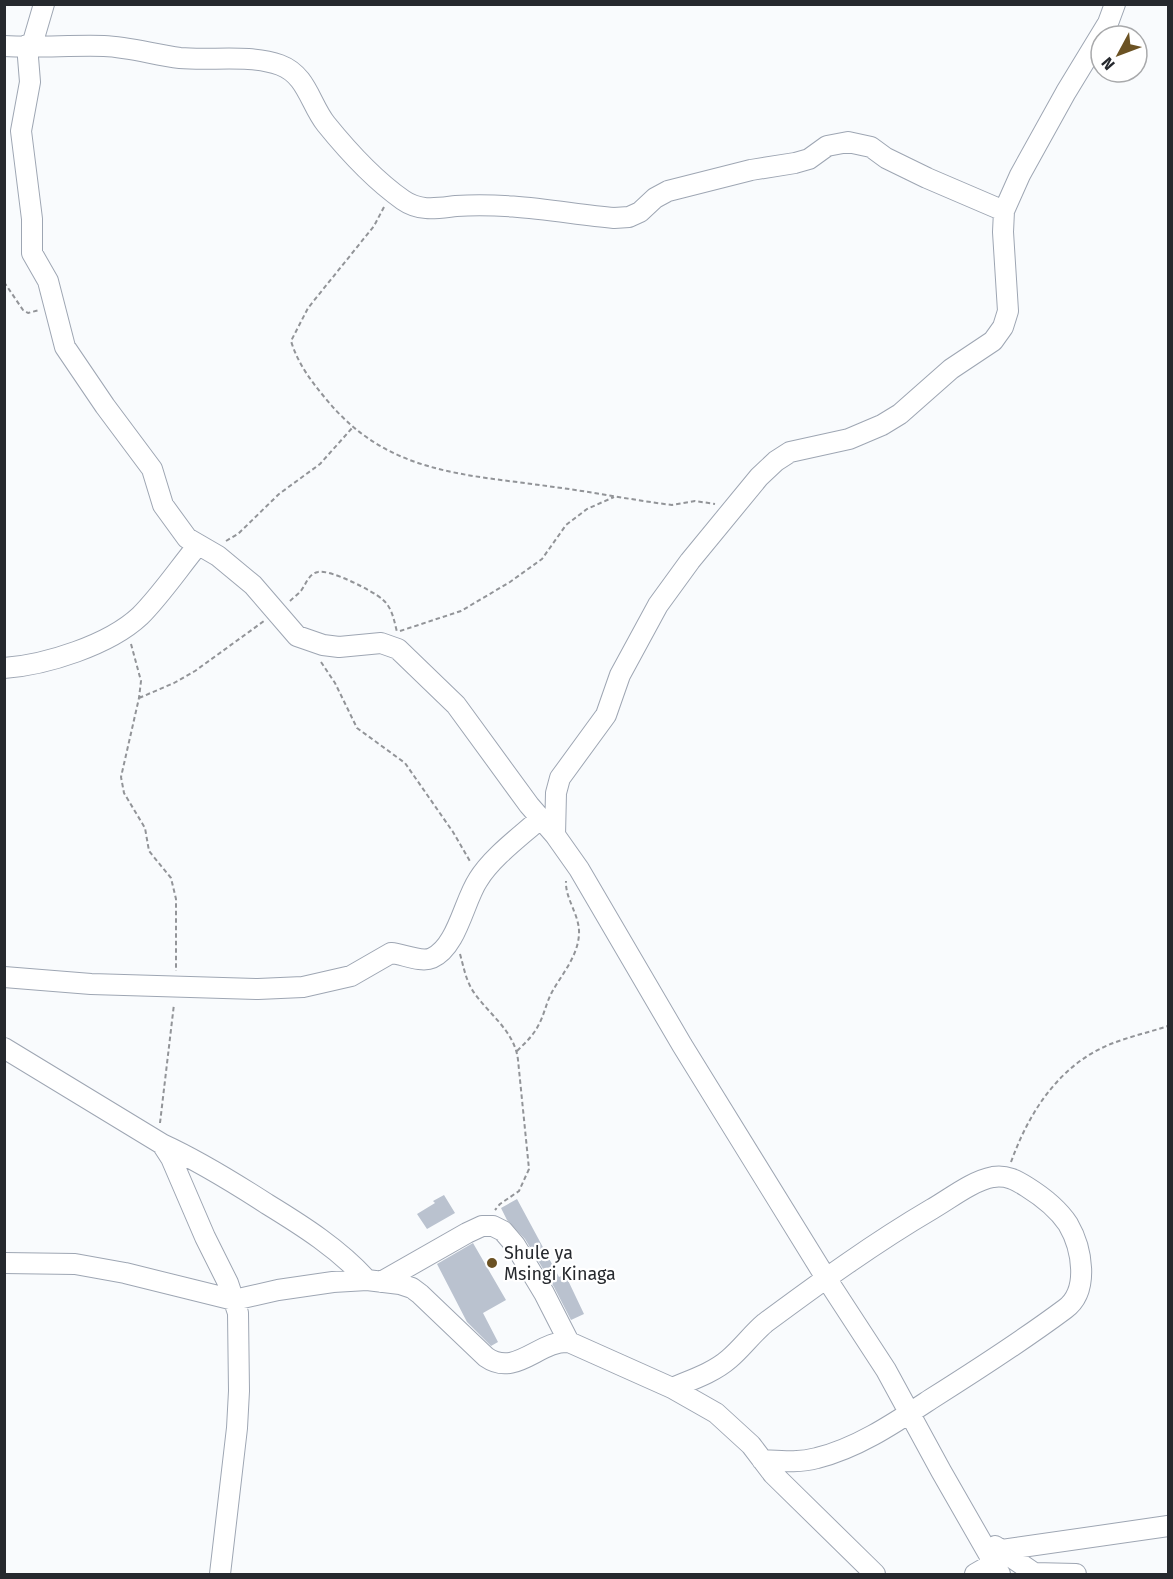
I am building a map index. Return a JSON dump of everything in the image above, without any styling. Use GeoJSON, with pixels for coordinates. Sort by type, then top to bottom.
{"type":"FeatureCollection","features":[{"type":"Feature","properties":{"kind":"street"},"geometry":{"type":"LineString","coordinates":[[44,4],[30,45],[30,82],[21,131],[32,219],[32,253],[48,281],[65,347],[152,469],[163,505],[188,538],[241,574],[297,636],[339,648],[398,641],[456,705],[569,855],[682,1045],[826,1278],[886,1370],[976,1532],[999,1562],[1034,1573],[1076,1575]]}},
{"type":"Feature","properties":{"kind":"street"},"geometry":{"type":"LineString","coordinates":[[555,835],[556,793],[560,778],[606,715],[620,675],[658,605],[731,509],[759,477],[790,452],[849,439],[882,425],[900,414],[951,369],[993,341],[1003,327],[1008,311],[1003,232],[1004,211],[1020,174],[1108,23],[1115,4]]}},
{"type":"Feature","properties":{"kind":"street"},"geometry":{"type":"LineString","coordinates":[[4,46],[106,46],[181,58],[264,61],[281,65],[296,75],[307,88],[316,109],[326,123],[359,160],[404,201],[419,207],[434,209],[488,205],[614,218],[630,217],[668,191],[751,170],[795,163],[808,159],[827,146],[848,142],[871,147],[886,158],[927,178],[1004,211]]}},
{"type":"Feature","properties":{"kind":"street"},"geometry":{"type":"LineString","coordinates":[[4,668],[51,660],[75,653],[125,628],[140,616],[203,547]]}},
{"type":"Feature","properties":{"kind":"street"},"geometry":{"type":"LineString","coordinates":[[4,977],[91,984],[258,989],[303,987],[351,976],[391,953],[426,960],[435,957],[450,942],[478,880],[541,818]]}},
{"type":"Feature","properties":{"kind":"street"},"geometry":{"type":"LineString","coordinates":[[4,1048],[160,1142],[211,1169],[296,1222],[374,1281]]}},
{"type":"Feature","properties":{"kind":"street"},"geometry":{"type":"LineString","coordinates":[[160,1142],[171,1158],[234,1300],[239,1326],[239,1391],[220,1575]]}},
{"type":"Feature","properties":{"kind":"street"},"geometry":{"type":"LineString","coordinates":[[672,1388],[697,1378],[727,1360],[762,1326],[826,1278],[918,1217],[971,1186],[992,1177],[1006,1176],[1036,1193],[1052,1205],[1067,1223],[1078,1251],[1081,1268],[1078,1290],[1071,1304],[1025,1339],[910,1413],[847,1448],[804,1461],[762,1460]]}},
{"type":"Feature","properties":{"kind":"street"},"geometry":{"type":"LineString","coordinates":[[374,1281],[482,1226],[499,1228],[515,1245],[544,1293],[568,1342]]}},
{"type":"Feature","properties":{"kind":"street"},"geometry":{"type":"LineString","coordinates":[[4,1263],[75,1264],[125,1273],[234,1300],[278,1290],[333,1282],[374,1281],[411,1288],[486,1358],[500,1364],[520,1360],[559,1342],[568,1342],[672,1388],[716,1413],[751,1445],[780,1481],[875,1575]]}},
{"type":"Feature","properties":{"kind":"street"},"geometry":{"type":"LineString","coordinates":[[975,1575],[999,1562],[1168,1526]]}},
{"type":"Feature","properties":{"kind":"path"},"geometry":{"type":"LineString","coordinates":[[384,183],[384,207],[374,226],[308,308],[291,341],[295,355],[307,376],[363,437],[403,459],[476,476],[672,505],[695,501],[731,509]]}},
{"type":"Feature","properties":{"kind":"path"},"geometry":{"type":"LineString","coordinates":[[4,282],[19,306],[28,313],[55,304]]}},
{"type":"Feature","properties":{"kind":"path"},"geometry":{"type":"LineString","coordinates":[[203,547],[238,534],[279,494],[320,464],[353,427]]}},
{"type":"Feature","properties":{"kind":"path"},"geometry":{"type":"LineString","coordinates":[[139,698],[195,671],[277,613],[301,592],[309,578],[316,572],[324,571],[344,578],[381,598],[392,612],[398,641],[461,611],[510,582],[542,559],[566,525],[586,509],[615,496]]}},
{"type":"Feature","properties":{"kind":"path"},"geometry":{"type":"LineString","coordinates":[[125,628],[139,667],[141,681],[121,777],[122,786],[145,828],[149,851],[165,869],[174,886],[176,899],[176,986],[160,1142]]}},
{"type":"Feature","properties":{"kind":"path"},"geometry":{"type":"LineString","coordinates":[[317,658],[335,682],[357,728],[405,763],[453,832],[474,867],[478,880]]}},
{"type":"Feature","properties":{"kind":"path"},"geometry":{"type":"LineString","coordinates":[[517,1051],[530,1039],[538,1026],[551,994],[572,958],[577,943],[578,923],[566,885],[569,855]]}},
{"type":"Feature","properties":{"kind":"path"},"geometry":{"type":"LineString","coordinates":[[454,931],[467,981],[473,993],[509,1035],[517,1051],[529,1170],[519,1191],[497,1206],[491,1218],[482,1226]]}},
{"type":"Feature","properties":{"kind":"path"},"geometry":{"type":"LineString","coordinates":[[1006,1176],[1024,1129],[1033,1113],[1058,1080],[1073,1065],[1121,1040],[1168,1026]]}},
{"type":"Feature","properties":{"kind":"building"},"geometry":{"type":"Polygon","coordinates":[[[444,1195],[455,1213],[427,1229],[417,1214],[444,1195]]]}},
{"type":"Feature","properties":{"kind":"building"},"geometry":{"type":"Polygon","coordinates":[[[517,1199],[559,1277],[565,1274],[584,1314],[571,1320],[525,1239],[507,1220],[501,1208],[517,1199]]]}},
{"type":"Feature","properties":{"kind":"building"},"geometry":{"type":"Polygon","coordinates":[[[473,1243],[506,1300],[483,1313],[498,1342],[491,1346],[467,1322],[437,1264],[473,1243]]]}},
{"type":"Feature","properties":{"kind":"place","name":"Shule ya Msingi Kinaga"},"geometry":{"type":"Point","coordinates":[492,1263]}}]}
